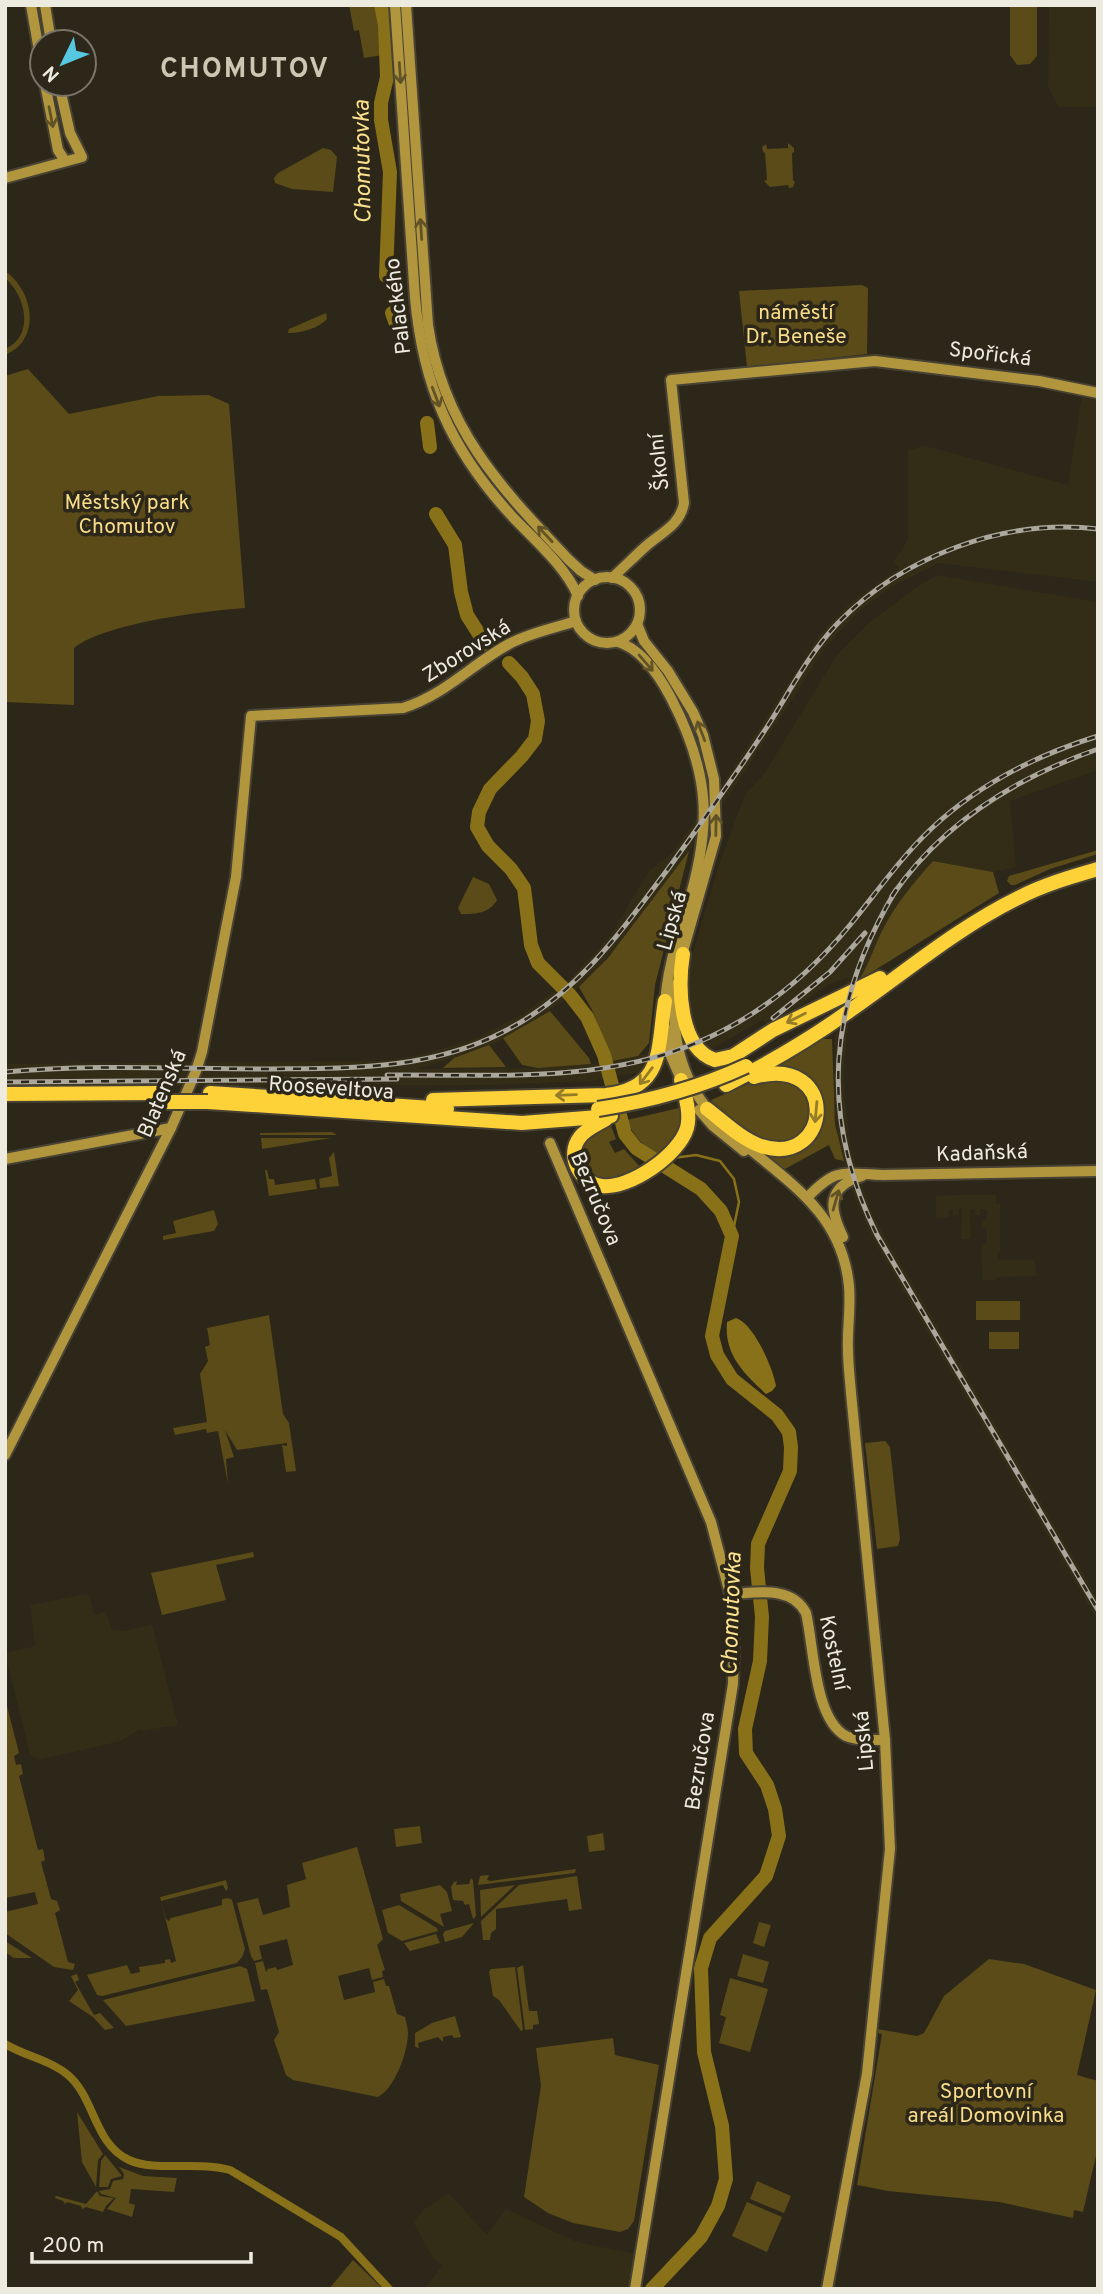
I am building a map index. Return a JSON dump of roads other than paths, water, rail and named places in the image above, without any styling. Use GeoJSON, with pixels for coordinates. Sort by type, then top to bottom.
{"type":"FeatureCollection","features":[{"type":"Feature","properties":{"kind":"highway"},"geometry":{"type":"LineString","coordinates":[[681,1080],[688,1113],[687,1128],[675,1149],[650,1168],[618,1186],[593,1184],[585,1179],[575,1163],[576,1144],[604,1113],[667,1095],[708,1083],[746,1066],[794,1038],[970,916],[1019,887],[1098,860]]}},
{"type":"Feature","properties":{"kind":"highway"},"geometry":{"type":"LineString","coordinates":[[726,1085],[845,1015],[975,922],[1021,896],[1060,880],[1098,869]]}},
{"type":"Feature","properties":{"kind":"highway"},"geometry":{"type":"LineString","coordinates":[[683,954],[680,973],[684,1014],[691,1041],[699,1051],[715,1060],[733,1056],[773,1030],[880,978]]}},
{"type":"Feature","properties":{"kind":"highway"},"geometry":{"type":"LineString","coordinates":[[422,1105],[433,1100],[623,1093],[640,1085],[649,1076],[657,1049],[665,1001]]}},
{"type":"Feature","properties":{"kind":"highway"},"geometry":{"type":"LineString","coordinates":[[5,1094],[209,1097],[422,1105],[520,1118],[550,1118],[664,1105],[773,1072],[796,1077],[806,1083],[817,1100],[817,1118],[809,1136],[800,1143],[788,1148],[762,1146],[747,1140],[707,1109]]}},
{"type":"Feature","properties":{"kind":"highway"},"geometry":{"type":"LineString","coordinates":[[5,1102],[159,1097]]}},
{"type":"Feature","properties":{"kind":"highway","name":"Rooseveltova"},"geometry":{"type":"LineString","coordinates":[[209,1097],[452,1118],[520,1118]]}},
{"type":"Feature","properties":{"kind":"street"},"geometry":{"type":"LineString","coordinates":[[31,5],[35,28]]}},
{"type":"Feature","properties":{"kind":"street"},"geometry":{"type":"LineString","coordinates":[[45,5],[49,28]]}},
{"type":"Feature","properties":{"kind":"street","name":"Palackého"},"geometry":{"type":"LineString","coordinates":[[395,5],[415,298],[419,340],[429,380],[449,427],[469,462],[492,493],[567,575],[578,596]]}},
{"type":"Feature","properties":{"kind":"street","name":"Palackého"},"geometry":{"type":"LineString","coordinates":[[406,5],[429,338],[440,377],[458,421],[491,474],[569,559],[595,580]]}},
{"type":"Feature","properties":{"kind":"street"},"geometry":{"type":"LineString","coordinates":[[48,98],[58,150],[65,161]]}},
{"type":"Feature","properties":{"kind":"street"},"geometry":{"type":"LineString","coordinates":[[5,178],[82,157],[70,132],[62,98]]}},
{"type":"Feature","properties":{"kind":"street","name":"Spořická"},"geometry":{"type":"LineString","coordinates":[[671,380],[875,361],[1040,381],[1098,393]]}},
{"type":"Feature","properties":{"kind":"street","name":"Školní"},"geometry":{"type":"LineString","coordinates":[[612,578],[678,521],[682,512],[684,503],[671,380]]}},
{"type":"Feature","properties":{"kind":"street"},"geometry":{"type":"LineString","coordinates":[[630,587],[633,560]]}},
{"type":"Feature","properties":{"kind":"street"},"geometry":{"type":"LineString","coordinates":[[612,578],[630,587],[637,596],[640,605],[637,624],[632,632],[618,642],[608,643],[589,637],[576,621],[575,604],[578,596],[582,589],[595,580],[612,578]]}},
{"type":"Feature","properties":{"kind":"street","name":"Zborovská"},"geometry":{"type":"LineString","coordinates":[[251,716],[403,708],[420,703],[449,688],[505,647],[576,621]]}},
{"type":"Feature","properties":{"kind":"street","name":"Lipská"},"geometry":{"type":"LineString","coordinates":[[637,624],[644,641],[668,671],[693,712],[703,735],[714,779],[716,836],[683,954],[674,998],[675,1038],[690,1083],[707,1109],[729,1131],[780,1172],[822,1215],[836,1238],[846,1266],[850,1289],[848,1361],[885,1740],[890,1849],[873,2025],[863,2097],[827,2289]]}},
{"type":"Feature","properties":{"kind":"street","name":"Lipská"},"geometry":{"type":"LineString","coordinates":[[618,642],[632,648],[643,658],[668,692],[689,734],[703,787],[704,836],[671,966],[665,1001],[667,1041],[681,1080],[712,1125],[807,1198]]}},
{"type":"Feature","properties":{"kind":"street","name":"Blatenská"},"geometry":{"type":"LineString","coordinates":[[5,1455],[171,1128],[196,1072],[236,877],[251,716]]}},
{"type":"Feature","properties":{"kind":"street"},"geometry":{"type":"LineString","coordinates":[[5,1159],[171,1128]]}},
{"type":"Feature","properties":{"kind":"street","name":"Bezručova"},"geometry":{"type":"LineString","coordinates":[[550,1143],[711,1522],[730,1594],[733,1684],[635,2289]]}},
{"type":"Feature","properties":{"kind":"street","name":"Kadaňská"},"geometry":{"type":"LineString","coordinates":[[807,1198],[834,1176],[849,1172],[868,1175],[1098,1171]]}},
{"type":"Feature","properties":{"kind":"street","name":"Kadaňská"},"geometry":{"type":"LineString","coordinates":[[850,1289],[850,1260],[834,1215],[834,1199],[845,1183],[868,1175]]}},
{"type":"Feature","properties":{"kind":"street","name":"Kostelní"},"geometry":{"type":"LineString","coordinates":[[730,1594],[768,1593],[788,1596],[801,1604],[806,1613],[821,1698],[835,1727],[853,1738],[885,1740]]}},
{"type":"Feature","properties":{"kind":"waterway","name":"Chomutovka"},"geometry":{"type":"LineString","coordinates":[[381,5],[385,25],[387,77],[381,103],[381,120],[390,172],[386,276]]}},
{"type":"Feature","properties":{"kind":"waterway","name":"Chomutovka"},"geometry":{"type":"LineString","coordinates":[[392,313],[397,327]]}},
{"type":"Feature","properties":{"kind":"waterway","name":"Chomutovka"},"geometry":{"type":"LineString","coordinates":[[427,423],[430,447]]}},
{"type":"Feature","properties":{"kind":"waterway","name":"Chomutovka"},"geometry":{"type":"LineString","coordinates":[[436,514],[455,545],[467,615],[491,648]]}},
{"type":"Feature","properties":{"kind":"waterway","name":"Chomutovka"},"geometry":{"type":"LineString","coordinates":[[509,663],[533,694],[538,721],[535,739],[490,789],[479,812],[477,827],[488,846],[511,869],[524,888],[531,945],[538,963],[570,995],[587,1017],[604,1055],[625,1134],[636,1148],[701,1189],[721,1211],[732,1236],[712,1336],[717,1355],[732,1379],[777,1415],[789,1432],[791,1447],[790,1471],[758,1544],[757,1568],[762,1617],[760,1661],[745,1729],[746,1753],[767,1785],[775,1809],[779,1836],[766,1876],[710,1938],[701,1968],[704,2052],[722,2126],[726,2179],[718,2206],[701,2237],[652,2289]]}},
{"type":"Feature","properties":{"kind":"waterway"},"geometry":{"type":"LineString","coordinates":[[673,1158],[696,1155],[720,1161],[734,1179],[739,1202],[732,1236]]}},
{"type":"Feature","properties":{"kind":"waterway"},"geometry":{"type":"LineString","coordinates":[[5,2044],[68,2075],[84,2096],[101,2132],[117,2153],[139,2164],[205,2166],[230,2170],[341,2237],[389,2289]]}},
{"type":"Feature","properties":{"kind":"railway"},"geometry":{"type":"LineString","coordinates":[[5,1072],[105,1068],[361,1067],[420,1060],[449,1053],[505,1031],[554,999],[576,980],[614,939],[718,799],[818,647],[838,623],[864,599],[893,578],[924,561],[992,536],[1063,527],[1098,529]]}},
{"type":"Feature","properties":{"kind":"railway"},"geometry":{"type":"LineString","coordinates":[[387,1075],[504,1075],[583,1071],[659,1056],[718,1033],[780,994],[817,961],[910,851],[950,812],[989,785],[1031,762],[1098,736]]}},
{"type":"Feature","properties":{"kind":"railway"},"geometry":{"type":"LineString","coordinates":[[892,896],[934,846],[983,806],[1038,774],[1098,749]]}},
{"type":"Feature","properties":{"kind":"railway"},"geometry":{"type":"LineString","coordinates":[[896,890],[873,932],[856,975],[845,1017],[839,1060],[839,1103],[846,1146],[858,1190],[877,1235],[1098,1610]]}},
{"type":"Feature","properties":{"kind":"railway"},"geometry":{"type":"LineString","coordinates":[[773,1018],[830,972],[865,933]]}},
{"type":"Feature","properties":{"kind":"railway"},"geometry":{"type":"LineString","coordinates":[[5,1082],[397,1079]]}},
{"type":"Feature","properties":{"kind":"district","name":"CHOMUTOV"},"geometry":{"type":"Point","coordinates":[245,70]}},
{"type":"Feature","properties":{"kind":"park label","name":"náměstí Dr. Beneše"},"geometry":{"type":"Point","coordinates":[796,325]}},
{"type":"Feature","properties":{"kind":"park label","name":"Městský park Chomutov"},"geometry":{"type":"Point","coordinates":[127,515]}},
{"type":"Feature","properties":{"kind":"park label","name":"Sportovní areál Domovinka"},"geometry":{"type":"Point","coordinates":[986,2104]}}]}
